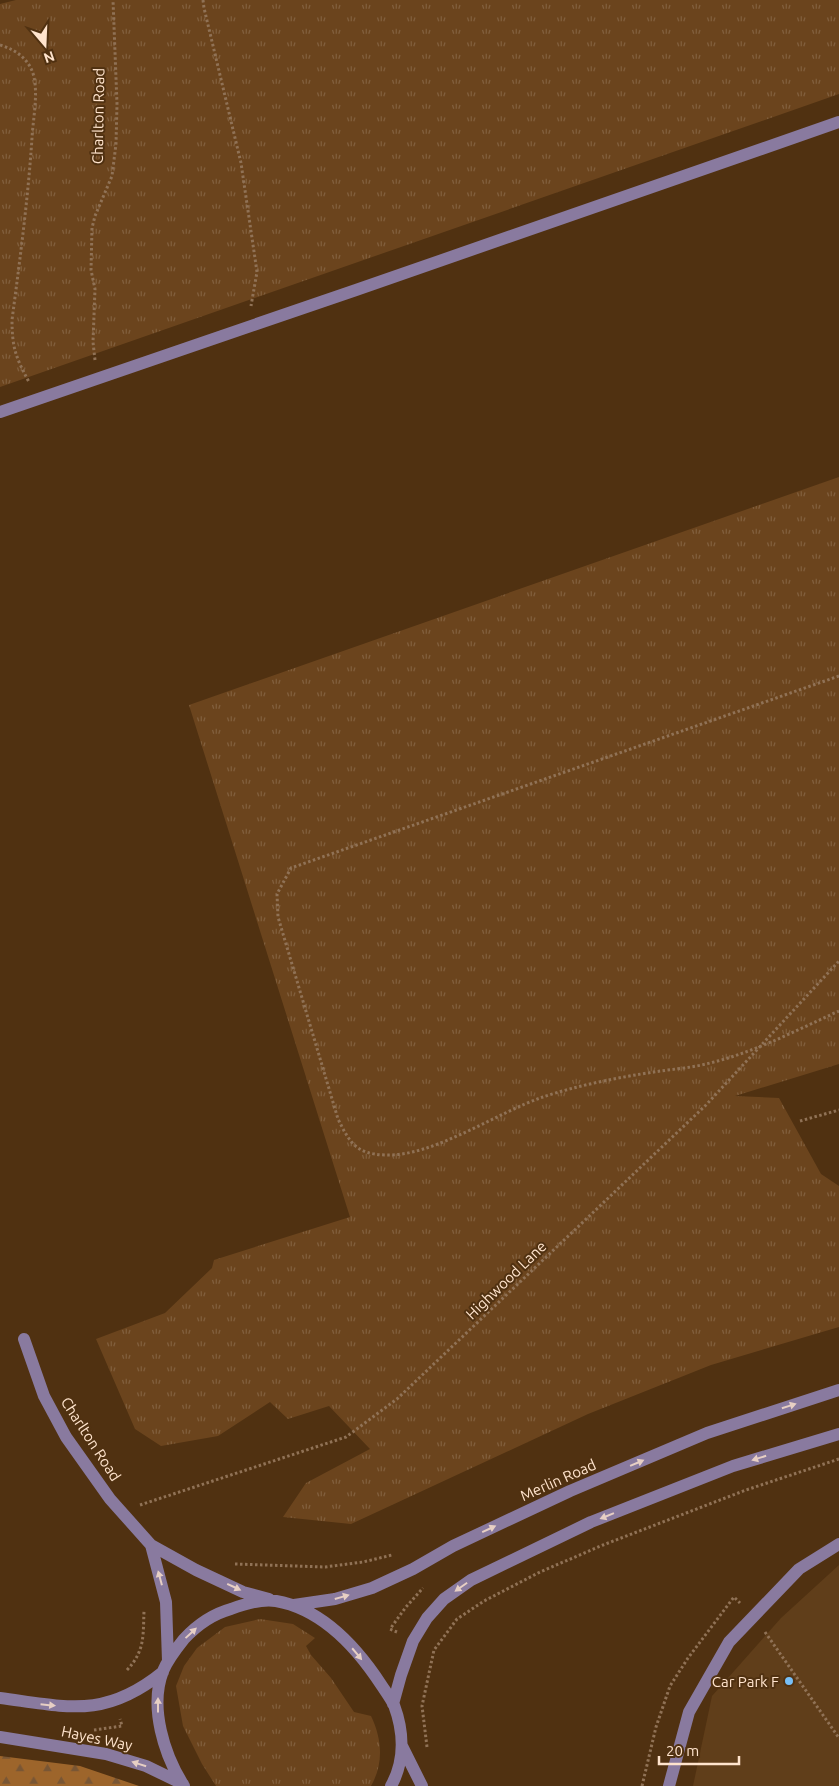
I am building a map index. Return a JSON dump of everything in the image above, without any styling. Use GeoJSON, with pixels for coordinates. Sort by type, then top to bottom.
{"type":"FeatureCollection","features":[{"type":"Feature","properties":{"kind":"street"},"geometry":{"type":"LineString","coordinates":[[0,412],[839,122]]}},
{"type":"Feature","properties":{"kind":"street","name":"Charlton Road"},"geometry":{"type":"LineString","coordinates":[[24,1339],[44,1396],[82,1461],[121,1512],[152,1545],[196,1570],[243,1592],[294,1606]]}},
{"type":"Feature","properties":{"kind":"street","name":"Merlin Road"},"geometry":{"type":"LineString","coordinates":[[294,1606],[335,1599],[372,1588],[413,1569],[453,1546],[570,1491],[707,1433],[839,1390]]}},
{"type":"Feature","properties":{"kind":"street"},"geometry":{"type":"LineString","coordinates":[[393,1704],[401,1675],[414,1641],[428,1618],[444,1599],[472,1580],[591,1522],[733,1466],[839,1434]]}},
{"type":"Feature","properties":{"kind":"street"},"geometry":{"type":"LineString","coordinates":[[669,1786],[689,1712],[729,1642],[799,1569],[839,1544]]}},
{"type":"Feature","properties":{"kind":"street","name":"Charlton Road"},"geometry":{"type":"LineString","coordinates":[[152,1545],[166,1602],[165,1666],[158,1694],[159,1720],[169,1755],[184,1785]]}},
{"type":"Feature","properties":{"kind":"street"},"geometry":{"type":"LineString","coordinates":[[165,1666],[189,1635],[204,1621],[222,1611],[247,1604],[273,1601]]}},
{"type":"Feature","properties":{"kind":"street"},"geometry":{"type":"LineString","coordinates":[[294,1606],[325,1623],[345,1639],[375,1676],[393,1704],[401,1732],[402,1746],[399,1766],[391,1786]]}},
{"type":"Feature","properties":{"kind":"street","name":"Hayes Way"},"geometry":{"type":"LineString","coordinates":[[0,1698],[76,1708],[94,1706],[114,1701],[133,1693],[165,1666]]}},
{"type":"Feature","properties":{"kind":"street","name":"Hayes Way"},"geometry":{"type":"LineString","coordinates":[[0,1737],[106,1754],[146,1766],[184,1785]]}},
{"type":"Feature","properties":{"kind":"street"},"geometry":{"type":"LineString","coordinates":[[402,1746],[422,1786]]}},
{"type":"Feature","properties":{"kind":"path","name":"Charlton Road"},"geometry":{"type":"LineString","coordinates":[[98,378],[94,342],[95,290],[91,270],[92,228],[95,216],[112,176],[116,144],[117,104],[113,0]]}},
{"type":"Feature","properties":{"kind":"path"},"geometry":{"type":"LineString","coordinates":[[203,0],[241,163],[257,272],[246,328]]}},
{"type":"Feature","properties":{"kind":"path"},"geometry":{"type":"LineString","coordinates":[[0,45],[17,52],[27,60],[34,77],[35,98],[30,166],[12,320],[12,341],[17,359],[39,399]]}},
{"type":"Feature","properties":{"kind":"path"},"geometry":{"type":"LineString","coordinates":[[839,676],[291,868],[277,894],[278,917],[338,1119],[348,1140],[363,1153],[386,1156],[414,1152],[458,1135],[516,1107],[545,1096],[651,1072],[709,1064],[757,1048],[839,1011]]}},
{"type":"Feature","properties":{"kind":"path","name":"Highwood Lane"},"geometry":{"type":"LineString","coordinates":[[121,1512],[346,1437],[397,1399],[706,1105],[839,961]]}},
{"type":"Feature","properties":{"kind":"path"},"geometry":{"type":"LineString","coordinates":[[800,1121],[839,1110]]}},
{"type":"Feature","properties":{"kind":"path"},"geometry":{"type":"LineString","coordinates":[[427,1749],[422,1706],[434,1650],[457,1619],[484,1601],[540,1572],[603,1544],[746,1490],[839,1459]]}},
{"type":"Feature","properties":{"kind":"path"},"geometry":{"type":"LineString","coordinates":[[126,1672],[137,1659],[143,1640],[145,1601]]}},
{"type":"Feature","properties":{"kind":"path"},"geometry":{"type":"LineString","coordinates":[[754,1616],[839,1738]]}},
{"type":"Feature","properties":{"kind":"shaded area","name":"Car Park F"},"geometry":{"type":"Polygon","coordinates":[[[839,1565],[839,1786],[693,1786],[712,1696],[781,1618],[839,1565]]]}},
{"type":"Feature","properties":{"kind":"green space"},"geometry":{"type":"Polygon","coordinates":[[[16,0],[839,0],[839,94],[0,387],[0,4],[16,0]]]}},
{"type":"Feature","properties":{"kind":"green space"},"geometry":{"type":"Polygon","coordinates":[[[839,477],[839,1064],[735,1096],[779,1098],[821,1174],[839,1186],[839,1327],[711,1365],[588,1414],[351,1524],[283,1517],[306,1483],[370,1449],[329,1406],[288,1419],[270,1402],[218,1436],[161,1446],[135,1429],[96,1339],[165,1313],[212,1268],[214,1260],[350,1217],[189,705],[839,477]]]}},
{"type":"Feature","properties":{"kind":"green space"},"geometry":{"type":"Polygon","coordinates":[[[260,1619],[293,1624],[315,1638],[306,1646],[311,1655],[331,1678],[354,1712],[371,1716],[379,1742],[380,1760],[371,1786],[216,1786],[202,1764],[183,1726],[176,1686],[184,1666],[197,1648],[225,1627],[260,1619]]]}},
{"type":"Feature","properties":{"kind":"green space"},"geometry":{"type":"Polygon","coordinates":[[[0,1756],[80,1766],[139,1786],[0,1786],[0,1756]]]}},
{"type":"Feature","properties":{"kind":"place","name":"Car Park F"},"geometry":{"type":"Point","coordinates":[789,1681]}}]}
